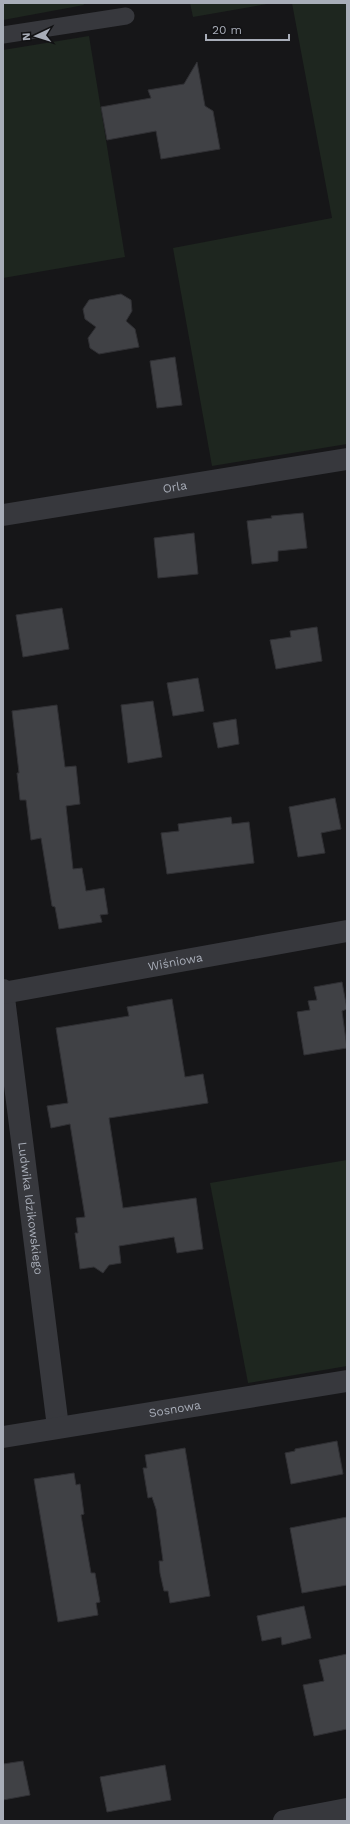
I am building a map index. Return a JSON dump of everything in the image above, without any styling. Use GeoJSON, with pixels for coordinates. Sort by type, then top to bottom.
{"type":"FeatureCollection","features":[{"type":"Feature","properties":{"kind":"street","name":"Orla"},"geometry":{"type":"LineString","coordinates":[[3,515],[347,459]]}},
{"type":"Feature","properties":{"kind":"street","name":"Wiśniowa"},"geometry":{"type":"LineString","coordinates":[[3,993],[347,931]]}},
{"type":"Feature","properties":{"kind":"street","name":"Ludwika Idzikowskiego"},"geometry":{"type":"LineString","coordinates":[[3,990],[58,1427]]}},
{"type":"Feature","properties":{"kind":"street","name":"Sosnowa"},"geometry":{"type":"LineString","coordinates":[[3,1437],[347,1382]]}},
{"type":"Feature","properties":{"kind":"street"},"geometry":{"type":"LineString","coordinates":[[284,1821],[347,1809]]}},
{"type":"Feature","properties":{"kind":"lane"},"geometry":{"type":"LineString","coordinates":[[3,36],[126,16]]}},
{"type":"Feature","properties":{"kind":"shaded area"},"geometry":{"type":"Polygon","coordinates":[[[3,3],[83,3],[84,5],[3,20],[3,3]]]}},
{"type":"Feature","properties":{"kind":"shaded area"},"geometry":{"type":"Polygon","coordinates":[[[190,3],[273,3],[193,17],[190,3]]]}},
{"type":"Feature","properties":{"kind":"shaded area"},"geometry":{"type":"Polygon","coordinates":[[[292,3],[347,3],[347,444],[212,466],[173,248],[332,218],[292,3]]]}},
{"type":"Feature","properties":{"kind":"shaded area"},"geometry":{"type":"Polygon","coordinates":[[[89,36],[125,257],[3,278],[3,50],[89,36]]]}},
{"type":"Feature","properties":{"kind":"shaded area"},"geometry":{"type":"Polygon","coordinates":[[[347,1160],[347,1366],[248,1383],[210,1183],[347,1160]]]}},
{"type":"Feature","properties":{"kind":"building"},"geometry":{"type":"Polygon","coordinates":[[[197,62],[205,106],[213,111],[220,149],[161,159],[156,131],[107,140],[101,107],[151,98],[148,90],[184,84],[197,62]]]}},
{"type":"Feature","properties":{"kind":"building"},"geometry":{"type":"Polygon","coordinates":[[[121,294],[131,300],[132,311],[126,321],[135,329],[139,347],[99,354],[90,348],[88,338],[96,327],[85,319],[83,309],[89,300],[121,294]]]}},
{"type":"Feature","properties":{"kind":"building"},"geometry":{"type":"Polygon","coordinates":[[[175,357],[182,405],[157,408],[150,361],[175,357]]]}},
{"type":"Feature","properties":{"kind":"building"},"geometry":{"type":"Polygon","coordinates":[[[303,513],[307,548],[278,551],[278,561],[252,564],[247,521],[272,518],[271,516],[303,513]]]}},
{"type":"Feature","properties":{"kind":"building"},"geometry":{"type":"Polygon","coordinates":[[[194,533],[198,574],[158,578],[154,538],[194,533]]]}},
{"type":"Feature","properties":{"kind":"building"},"geometry":{"type":"Polygon","coordinates":[[[62,608],[69,649],[23,657],[16,615],[62,608]]]}},
{"type":"Feature","properties":{"kind":"building"},"geometry":{"type":"Polygon","coordinates":[[[317,627],[322,661],[276,669],[270,640],[291,637],[290,631],[317,627]]]}},
{"type":"Feature","properties":{"kind":"building"},"geometry":{"type":"Polygon","coordinates":[[[198,678],[204,711],[173,716],[167,683],[198,678]]]}},
{"type":"Feature","properties":{"kind":"building"},"geometry":{"type":"Polygon","coordinates":[[[153,701],[162,757],[128,763],[121,705],[153,701]]]}},
{"type":"Feature","properties":{"kind":"building"},"geometry":{"type":"Polygon","coordinates":[[[57,705],[65,767],[76,766],[80,804],[66,806],[73,869],[82,868],[86,891],[104,888],[108,914],[100,915],[102,922],[59,929],[55,907],[52,906],[41,838],[31,840],[26,800],[20,800],[17,773],[19,773],[12,711],[57,705]]]}},
{"type":"Feature","properties":{"kind":"building"},"geometry":{"type":"Polygon","coordinates":[[[236,719],[239,744],[218,748],[213,723],[236,719]]]}},
{"type":"Feature","properties":{"kind":"building"},"geometry":{"type":"Polygon","coordinates":[[[335,798],[341,829],[321,833],[325,853],[298,857],[289,807],[335,798]]]}},
{"type":"Feature","properties":{"kind":"building"},"geometry":{"type":"Polygon","coordinates":[[[231,817],[232,824],[249,822],[254,863],[167,874],[161,833],[179,831],[178,824],[231,817]]]}},
{"type":"Feature","properties":{"kind":"building"},"geometry":{"type":"Polygon","coordinates":[[[342,982],[347,1009],[342,1011],[347,1048],[304,1055],[297,1012],[310,1010],[308,1001],[317,1000],[314,987],[342,982]]]}},
{"type":"Feature","properties":{"kind":"building"},"geometry":{"type":"Polygon","coordinates":[[[172,999],[185,1077],[203,1074],[208,1103],[109,1118],[123,1208],[196,1198],[203,1249],[177,1253],[174,1237],[119,1246],[121,1263],[109,1265],[103,1273],[94,1267],[80,1269],[75,1233],[78,1233],[76,1218],[85,1217],[70,1124],[51,1128],[47,1106],[68,1103],[56,1028],[129,1016],[127,1007],[172,999]]]}},
{"type":"Feature","properties":{"kind":"building"},"geometry":{"type":"Polygon","coordinates":[[[337,1441],[343,1474],[291,1484],[285,1453],[295,1451],[295,1449],[337,1441]]]}},
{"type":"Feature","properties":{"kind":"building"},"geometry":{"type":"Polygon","coordinates":[[[185,1448],[210,1596],[170,1603],[168,1591],[164,1591],[160,1573],[159,1561],[163,1561],[156,1509],[152,1497],[148,1498],[143,1468],[147,1468],[145,1455],[185,1448]]]}},
{"type":"Feature","properties":{"kind":"building"},"geometry":{"type":"Polygon","coordinates":[[[74,1473],[76,1485],[80,1484],[84,1514],[81,1515],[83,1527],[91,1573],[95,1573],[100,1602],[96,1603],[98,1615],[58,1622],[34,1479],[74,1473]]]}},
{"type":"Feature","properties":{"kind":"building"},"geometry":{"type":"Polygon","coordinates":[[[347,1517],[347,1585],[302,1593],[290,1528],[347,1517]]]}},
{"type":"Feature","properties":{"kind":"building"},"geometry":{"type":"Polygon","coordinates":[[[304,1606],[311,1638],[282,1645],[281,1637],[262,1641],[257,1616],[304,1606]]]}},
{"type":"Feature","properties":{"kind":"building"},"geometry":{"type":"Polygon","coordinates":[[[347,1654],[347,1729],[314,1736],[303,1685],[324,1681],[319,1660],[347,1654]]]}},
{"type":"Feature","properties":{"kind":"building"},"geometry":{"type":"Polygon","coordinates":[[[23,1761],[30,1795],[3,1800],[3,1764],[23,1761]]]}},
{"type":"Feature","properties":{"kind":"building"},"geometry":{"type":"Polygon","coordinates":[[[165,1765],[171,1800],[107,1812],[100,1777],[165,1765]]]}}]}
